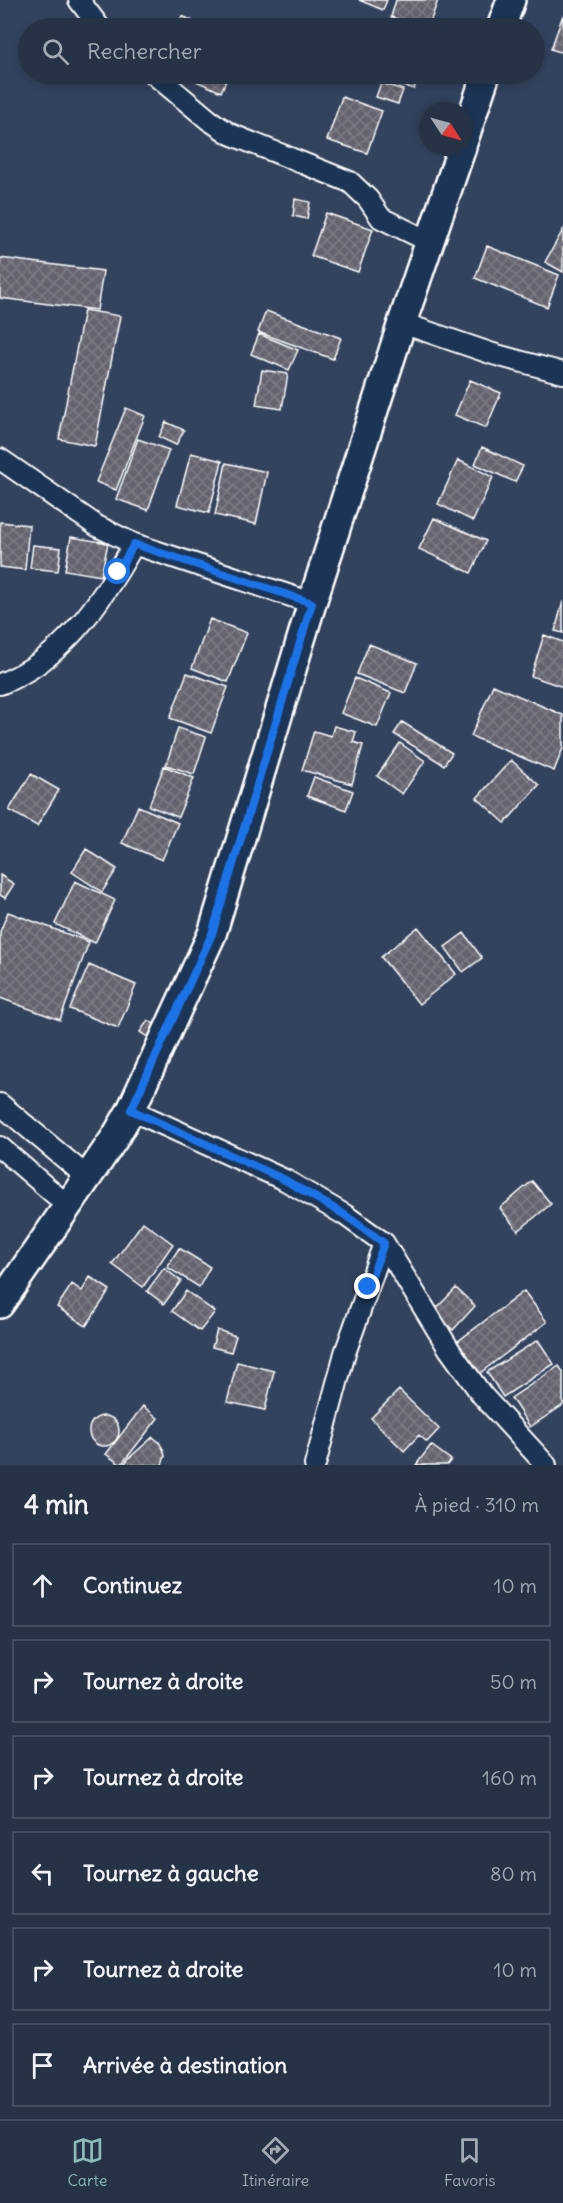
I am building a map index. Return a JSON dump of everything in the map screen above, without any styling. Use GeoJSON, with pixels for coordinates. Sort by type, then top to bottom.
{"type":"FeatureCollection","features":[{"type":"Feature","properties":{"kind":"main road"},"geometry":{"type":"LineString","coordinates":[[505,18],[511,0]]}},
{"type":"Feature","properties":{"kind":"main road"},"geometry":{"type":"LineString","coordinates":[[473,113],[483,84]]}},
{"type":"Feature","properties":{"kind":"main road"},"geometry":{"type":"LineString","coordinates":[[0,1304],[114,1139],[131,1110],[212,934],[312,603],[402,323],[459,156]]}},
{"type":"Feature","properties":{"kind":"street"},"geometry":{"type":"LineString","coordinates":[[79,0],[92,18]]}},
{"type":"Feature","properties":{"kind":"street"},"geometry":{"type":"LineString","coordinates":[[166,84],[209,120],[230,134],[350,182],[368,199],[381,218],[430,242]]}},
{"type":"Feature","properties":{"kind":"street"},"geometry":{"type":"LineString","coordinates":[[402,323],[493,354],[563,373]]}},
{"type":"Feature","properties":{"kind":"street"},"geometry":{"type":"LineString","coordinates":[[0,459],[97,526],[134,544],[312,603]]}},
{"type":"Feature","properties":{"kind":"street"},"geometry":{"type":"LineString","coordinates":[[0,684],[21,676],[49,656],[80,626],[118,572],[134,544]]}},
{"type":"Feature","properties":{"kind":"street"},"geometry":{"type":"LineString","coordinates":[[0,1104],[87,1177]]}},
{"type":"Feature","properties":{"kind":"street"},"geometry":{"type":"LineString","coordinates":[[131,1110],[285,1180],[345,1215],[384,1243],[449,1349],[482,1395],[546,1465]]}},
{"type":"Feature","properties":{"kind":"street"},"geometry":{"type":"LineString","coordinates":[[0,1147],[67,1205]]}},
{"type":"Feature","properties":{"kind":"street"},"geometry":{"type":"LineString","coordinates":[[315,1465],[345,1353],[384,1243]]}},
{"type":"Feature","properties":{"kind":"building"},"geometry":{"type":"Polygon","coordinates":[[[359,0],[387,0],[383,10],[359,0]]]}},
{"type":"Feature","properties":{"kind":"building"},"geometry":{"type":"Polygon","coordinates":[[[396,0],[438,0],[432,18],[391,17],[396,0]]]}},
{"type":"Feature","properties":{"kind":"building"},"geometry":{"type":"Polygon","coordinates":[[[563,15],[563,53],[551,49],[563,15]]]}},
{"type":"Feature","properties":{"kind":"building"},"geometry":{"type":"Polygon","coordinates":[[[203,84],[225,84],[221,92],[203,84]]]}},
{"type":"Feature","properties":{"kind":"building"},"geometry":{"type":"Polygon","coordinates":[[[381,84],[403,90],[398,104],[376,97],[381,84]]]}},
{"type":"Feature","properties":{"kind":"building"},"geometry":{"type":"Polygon","coordinates":[[[397,84],[416,84],[414,89],[397,84]]]}},
{"type":"Feature","properties":{"kind":"building"},"geometry":{"type":"Polygon","coordinates":[[[342,97],[382,111],[367,153],[327,140],[342,97]]]}},
{"type":"Feature","properties":{"kind":"building"},"geometry":{"type":"Polygon","coordinates":[[[295,199],[310,202],[307,219],[293,216],[295,199]]]}},
{"type":"Feature","properties":{"kind":"building"},"geometry":{"type":"Polygon","coordinates":[[[326,213],[373,229],[358,272],[311,256],[326,213]]]}},
{"type":"Feature","properties":{"kind":"building"},"geometry":{"type":"Polygon","coordinates":[[[563,230],[563,272],[545,262],[563,230]]]}},
{"type":"Feature","properties":{"kind":"building"},"geometry":{"type":"Polygon","coordinates":[[[487,246],[559,275],[547,307],[475,278],[487,246]]]}},
{"type":"Feature","properties":{"kind":"building"},"geometry":{"type":"Polygon","coordinates":[[[0,258],[103,271],[97,310],[0,298],[0,258]]]}},
{"type":"Feature","properties":{"kind":"building"},"geometry":{"type":"Polygon","coordinates":[[[84,310],[120,316],[95,446],[59,439],[84,310]]]}},
{"type":"Feature","properties":{"kind":"building"},"geometry":{"type":"Polygon","coordinates":[[[266,311],[341,338],[333,359],[258,332],[266,311]]]}},
{"type":"Feature","properties":{"kind":"building"},"geometry":{"type":"Polygon","coordinates":[[[259,334],[298,350],[289,370],[251,354],[259,334]]]}},
{"type":"Feature","properties":{"kind":"building"},"geometry":{"type":"Polygon","coordinates":[[[262,370],[288,374],[282,409],[256,405],[262,370]]]}},
{"type":"Feature","properties":{"kind":"building"},"geometry":{"type":"Polygon","coordinates":[[[470,380],[501,393],[486,428],[455,415],[470,380]]]}},
{"type":"Feature","properties":{"kind":"building"},"geometry":{"type":"Polygon","coordinates":[[[126,408],[145,416],[116,490],[96,482],[126,408]]]}},
{"type":"Feature","properties":{"kind":"building"},"geometry":{"type":"Polygon","coordinates":[[[166,422],[184,430],[176,445],[159,437],[166,422]]]}},
{"type":"Feature","properties":{"kind":"building"},"geometry":{"type":"Polygon","coordinates":[[[138,439],[169,450],[148,510],[116,499],[138,439]]]}},
{"type":"Feature","properties":{"kind":"building"},"geometry":{"type":"Polygon","coordinates":[[[482,447],[523,466],[515,482],[475,464],[482,447]]]}},
{"type":"Feature","properties":{"kind":"building"},"geometry":{"type":"Polygon","coordinates":[[[191,453],[222,461],[209,513],[177,505],[191,453]]]}},
{"type":"Feature","properties":{"kind":"building"},"geometry":{"type":"Polygon","coordinates":[[[458,460],[493,477],[473,521],[438,504],[458,460]]]}},
{"type":"Feature","properties":{"kind":"building"},"geometry":{"type":"Polygon","coordinates":[[[226,463],[267,472],[256,524],[215,515],[226,463]]]}},
{"type":"Feature","properties":{"kind":"building"},"geometry":{"type":"Polygon","coordinates":[[[434,518],[486,541],[471,573],[419,549],[434,518]]]}},
{"type":"Feature","properties":{"kind":"building"},"geometry":{"type":"Polygon","coordinates":[[[0,522],[29,525],[25,570],[0,567],[0,522]]]}},
{"type":"Feature","properties":{"kind":"building"},"geometry":{"type":"Polygon","coordinates":[[[71,537],[108,543],[101,576],[65,570],[71,537]]]}},
{"type":"Feature","properties":{"kind":"building"},"geometry":{"type":"Polygon","coordinates":[[[33,545],[61,548],[58,571],[30,568],[33,545]]]}},
{"type":"Feature","properties":{"kind":"building"},"geometry":{"type":"Polygon","coordinates":[[[563,601],[563,633],[555,631],[563,601]]]}},
{"type":"Feature","properties":{"kind":"building"},"geometry":{"type":"Polygon","coordinates":[[[210,619],[247,633],[228,682],[192,668],[210,619]]]}},
{"type":"Feature","properties":{"kind":"building"},"geometry":{"type":"Polygon","coordinates":[[[544,635],[563,642],[563,687],[531,676],[544,635]]]}},
{"type":"Feature","properties":{"kind":"building"},"geometry":{"type":"Polygon","coordinates":[[[369,644],[417,663],[405,693],[357,674],[369,644]]]}},
{"type":"Feature","properties":{"kind":"building"},"geometry":{"type":"Polygon","coordinates":[[[187,673],[228,687],[211,733],[170,718],[187,673]]]}},
{"type":"Feature","properties":{"kind":"building"},"geometry":{"type":"Polygon","coordinates":[[[355,678],[391,693],[377,727],[341,713],[355,678]]]}},
{"type":"Feature","properties":{"kind":"building"},"geometry":{"type":"Polygon","coordinates":[[[493,685],[563,715],[563,748],[554,771],[471,736],[493,685]]]}},
{"type":"Feature","properties":{"kind":"building"},"geometry":{"type":"Polygon","coordinates":[[[402,722],[452,753],[444,765],[394,734],[402,722]]]}},
{"type":"Feature","properties":{"kind":"building"},"geometry":{"type":"Polygon","coordinates":[[[334,726],[356,732],[353,742],[363,745],[352,784],[302,770],[314,731],[331,736],[334,726]]]}},
{"type":"Feature","properties":{"kind":"building"},"geometry":{"type":"Polygon","coordinates":[[[178,728],[206,737],[194,774],[166,765],[178,728]]]}},
{"type":"Feature","properties":{"kind":"building"},"geometry":{"type":"Polygon","coordinates":[[[400,743],[425,761],[402,794],[377,776],[400,743]]]}},
{"type":"Feature","properties":{"kind":"building"},"geometry":{"type":"Polygon","coordinates":[[[511,760],[539,785],[505,823],[477,798],[511,760]]]}},
{"type":"Feature","properties":{"kind":"building"},"geometry":{"type":"Polygon","coordinates":[[[164,766],[194,778],[178,817],[149,806],[164,766]]]}},
{"type":"Feature","properties":{"kind":"building"},"geometry":{"type":"Polygon","coordinates":[[[31,774],[59,790],[37,826],[9,810],[31,774]]]}},
{"type":"Feature","properties":{"kind":"building"},"geometry":{"type":"Polygon","coordinates":[[[314,777],[353,791],[346,810],[307,796],[314,777]]]}},
{"type":"Feature","properties":{"kind":"building"},"geometry":{"type":"Polygon","coordinates":[[[138,806],[178,823],[162,860],[122,843],[138,806]]]}},
{"type":"Feature","properties":{"kind":"building"},"geometry":{"type":"Polygon","coordinates":[[[86,849],[117,869],[102,892],[72,872],[86,849]]]}},
{"type":"Feature","properties":{"kind":"building"},"geometry":{"type":"Polygon","coordinates":[[[0,875],[14,884],[5,898],[0,895],[0,875]]]}},
{"type":"Feature","properties":{"kind":"building"},"geometry":{"type":"Polygon","coordinates":[[[75,881],[115,900],[95,943],[55,924],[75,881]]]}},
{"type":"Feature","properties":{"kind":"building"},"geometry":{"type":"Polygon","coordinates":[[[8,912],[89,942],[60,1020],[0,998],[0,932],[8,912]]]}},
{"type":"Feature","properties":{"kind":"building"},"geometry":{"type":"Polygon","coordinates":[[[418,927],[456,974],[419,1004],[381,957],[418,927]]]}},
{"type":"Feature","properties":{"kind":"building"},"geometry":{"type":"Polygon","coordinates":[[[464,933],[482,958],[463,972],[445,947],[464,933]]]}},
{"type":"Feature","properties":{"kind":"building"},"geometry":{"type":"Polygon","coordinates":[[[89,965],[136,985],[118,1028],[70,1009],[89,965]]]}},
{"type":"Feature","properties":{"kind":"building"},"geometry":{"type":"Polygon","coordinates":[[[148,1020],[160,1028],[152,1040],[140,1032],[148,1020]]]}},
{"type":"Feature","properties":{"kind":"building"},"geometry":{"type":"Polygon","coordinates":[[[532,1181],[551,1204],[518,1231],[500,1208],[532,1181]]]}},
{"type":"Feature","properties":{"kind":"building"},"geometry":{"type":"Polygon","coordinates":[[[143,1222],[173,1244],[143,1287],[112,1264],[143,1222]]]}},
{"type":"Feature","properties":{"kind":"building"},"geometry":{"type":"Polygon","coordinates":[[[179,1248],[210,1267],[199,1287],[167,1267],[179,1248]]]}},
{"type":"Feature","properties":{"kind":"building"},"geometry":{"type":"Polygon","coordinates":[[[164,1268],[181,1281],[164,1304],[147,1291],[164,1268]]]}},
{"type":"Feature","properties":{"kind":"building"},"geometry":{"type":"Polygon","coordinates":[[[90,1277],[110,1290],[86,1326],[57,1307],[72,1284],[82,1291],[90,1277]]]}},
{"type":"Feature","properties":{"kind":"building"},"geometry":{"type":"Polygon","coordinates":[[[456,1288],[475,1306],[453,1330],[433,1312],[456,1288]]]}},
{"type":"Feature","properties":{"kind":"building"},"geometry":{"type":"Polygon","coordinates":[[[186,1291],[215,1312],[200,1331],[172,1311],[186,1291]]]}},
{"type":"Feature","properties":{"kind":"building"},"geometry":{"type":"Polygon","coordinates":[[[524,1291],[547,1322],[480,1373],[457,1342],[524,1291]]]}},
{"type":"Feature","properties":{"kind":"building"},"geometry":{"type":"Polygon","coordinates":[[[217,1330],[236,1336],[231,1352],[212,1347],[217,1330]]]}},
{"type":"Feature","properties":{"kind":"building"},"geometry":{"type":"Polygon","coordinates":[[[538,1340],[554,1364],[503,1397],[487,1372],[538,1340]]]}},
{"type":"Feature","properties":{"kind":"building"},"geometry":{"type":"Polygon","coordinates":[[[237,1362],[274,1371],[265,1410],[227,1402],[237,1362]]]}},
{"type":"Feature","properties":{"kind":"building"},"geometry":{"type":"Polygon","coordinates":[[[559,1366],[563,1372],[563,1405],[530,1427],[511,1398],[559,1366]]]}},
{"type":"Feature","properties":{"kind":"building"},"geometry":{"type":"Polygon","coordinates":[[[399,1390],[439,1429],[427,1442],[419,1435],[404,1451],[371,1418],[399,1390]]]}},
{"type":"Feature","properties":{"kind":"building"},"geometry":{"type":"Polygon","coordinates":[[[143,1406],[158,1418],[121,1465],[106,1454],[143,1406]]]}},
{"type":"Feature","properties":{"kind":"building"},"geometry":{"type":"Polygon","coordinates":[[[104,1416],[114,1421],[119,1431],[114,1441],[104,1446],[94,1441],[89,1431],[94,1421],[104,1416]]]}},
{"type":"Feature","properties":{"kind":"building"},"geometry":{"type":"Polygon","coordinates":[[[153,1437],[163,1449],[165,1456],[162,1465],[126,1465],[129,1458],[153,1437]]]}},
{"type":"Feature","properties":{"kind":"building"},"geometry":{"type":"Polygon","coordinates":[[[431,1445],[451,1460],[447,1465],[416,1465],[431,1445]]]}},
{"type":"Feature","properties":{"kind":"route"},"geometry":{"type":"LineString","coordinates":[[118,572],[134,544],[312,603],[212,934],[131,1110],[285,1180],[345,1215],[384,1243],[368,1287]]}}]}
